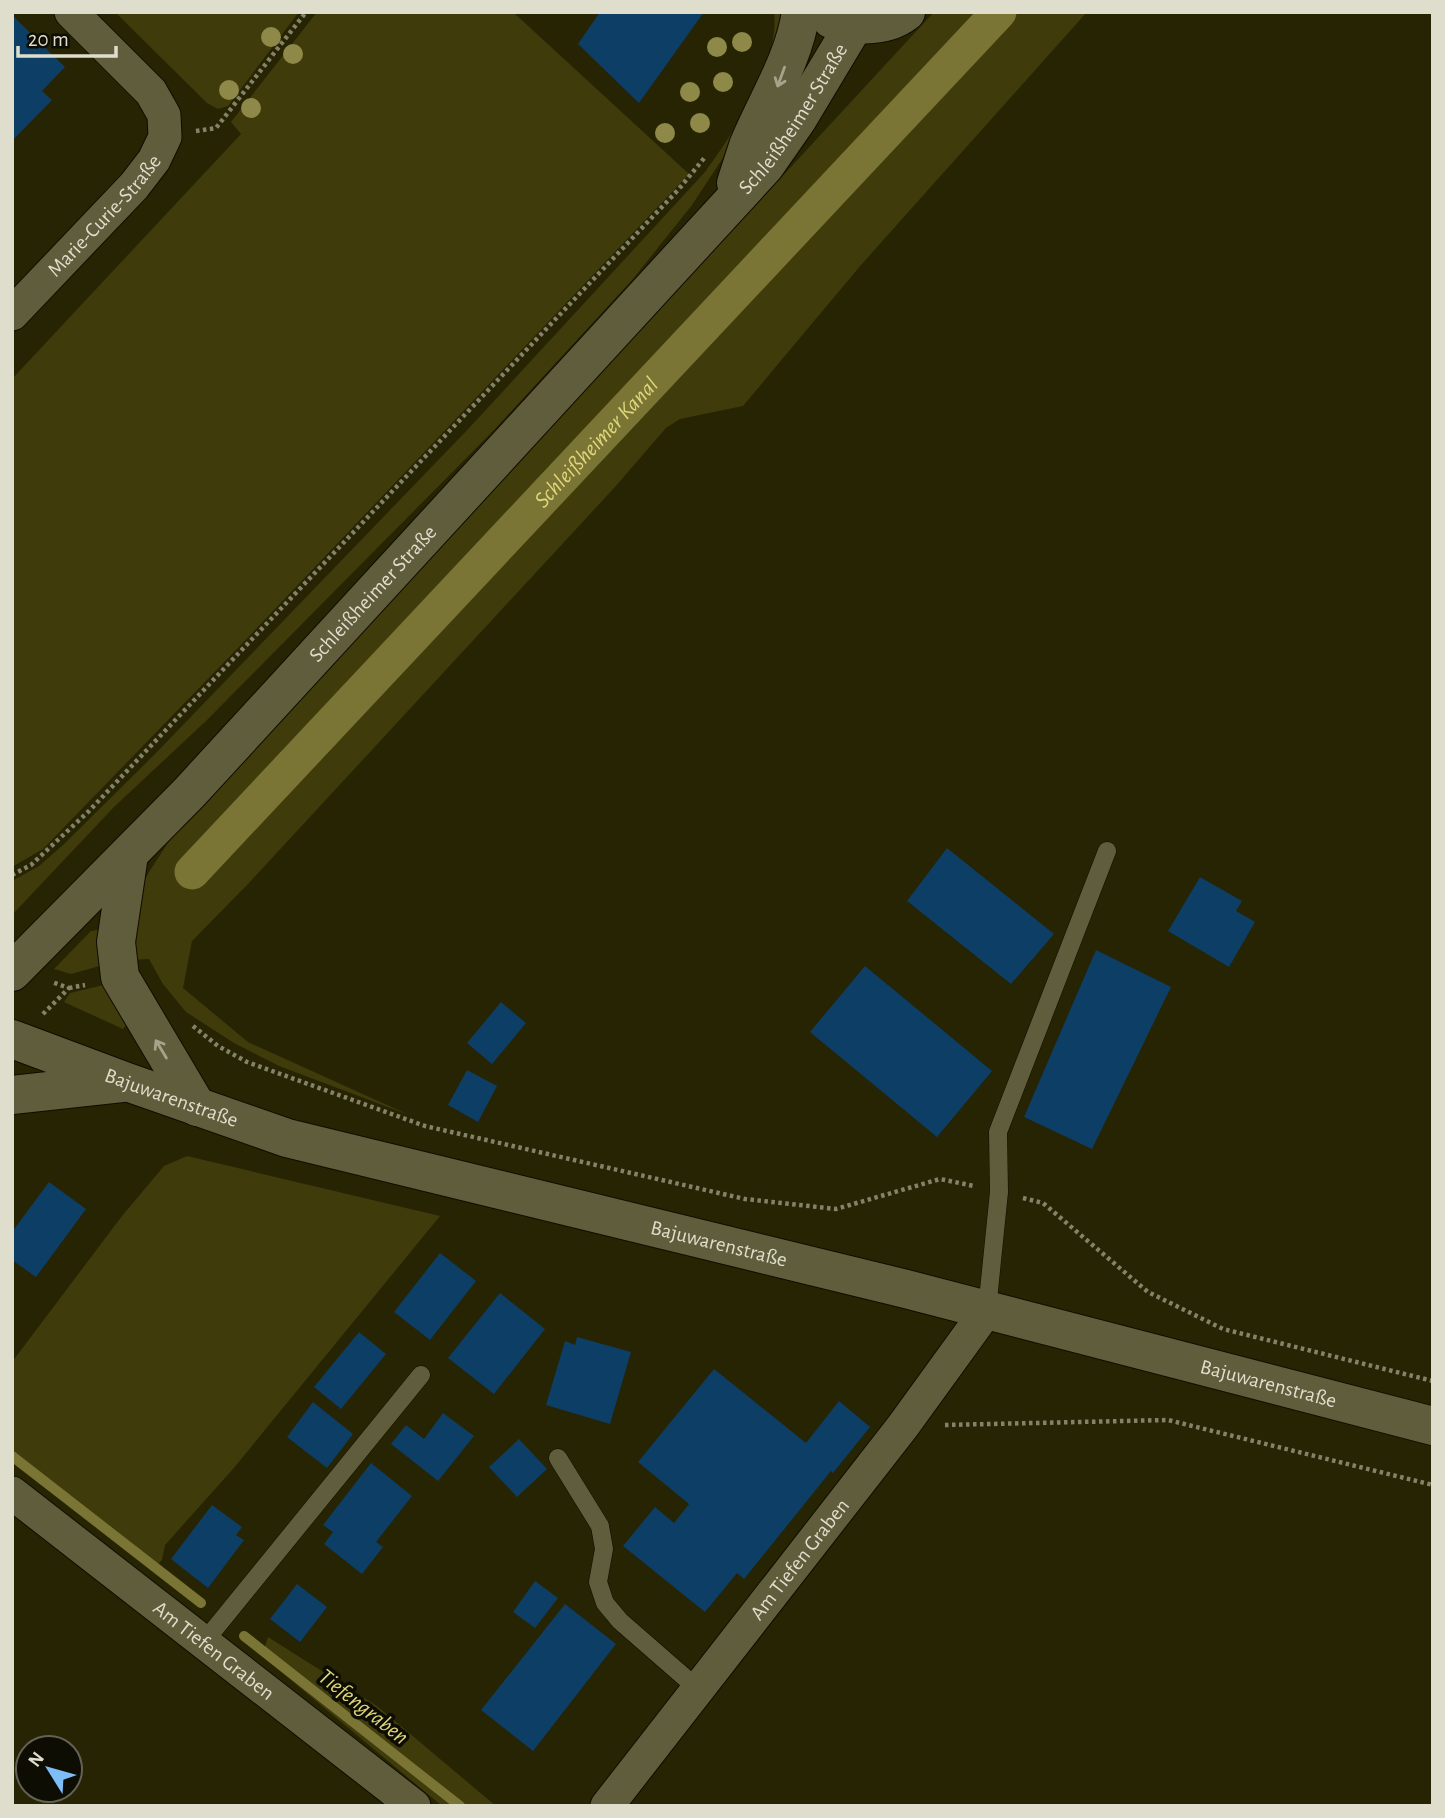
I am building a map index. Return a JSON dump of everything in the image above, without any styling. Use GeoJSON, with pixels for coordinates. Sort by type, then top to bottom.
{"type":"FeatureCollection","features":[{"type":"Feature","properties":{"kind":"main road","name":"Schleißheimer Straße"},"geometry":{"type":"LineString","coordinates":[[727,208],[749,145],[775,91],[799,26],[801,12]]}},
{"type":"Feature","properties":{"kind":"main road"},"geometry":{"type":"LineString","coordinates":[[836,19],[878,24],[906,12]]}},
{"type":"Feature","properties":{"kind":"main road","name":"Schleißheimer Straße"},"geometry":{"type":"LineString","coordinates":[[12,972],[129,855],[765,166],[797,120],[836,19]]}},
{"type":"Feature","properties":{"kind":"main road"},"geometry":{"type":"LineString","coordinates":[[129,855],[116,942],[120,977],[197,1107]]}},
{"type":"Feature","properties":{"kind":"main road","name":"Bajuwarenstraße"},"geometry":{"type":"LineString","coordinates":[[12,1038],[287,1138],[987,1310],[1433,1426]]}},
{"type":"Feature","properties":{"kind":"main road"},"geometry":{"type":"LineString","coordinates":[[12,1095],[127,1082]]}},
{"type":"Feature","properties":{"kind":"street","name":"Marie-Curie-Straße"},"geometry":{"type":"LineString","coordinates":[[12,314],[134,186],[154,160],[165,137],[164,115],[151,92],[71,12]]}},
{"type":"Feature","properties":{"kind":"street","name":"Am Tiefen Graben"},"geometry":{"type":"LineString","coordinates":[[607,1806],[903,1426],[987,1310]]}},
{"type":"Feature","properties":{"kind":"street","name":"Am Tiefen Graben"},"geometry":{"type":"LineString","coordinates":[[12,1493],[414,1806]]}},
{"type":"Feature","properties":{"kind":"lane"},"geometry":{"type":"LineString","coordinates":[[987,1310],[999,1192],[998,1132],[1107,851]]}},
{"type":"Feature","properties":{"kind":"lane"},"geometry":{"type":"LineString","coordinates":[[204,1642],[421,1375]]}},
{"type":"Feature","properties":{"kind":"lane"},"geometry":{"type":"LineString","coordinates":[[558,1458],[600,1526],[604,1549],[598,1582],[605,1602],[620,1621],[698,1689]]}},
{"type":"Feature","properties":{"kind":"path"},"geometry":{"type":"LineString","coordinates":[[165,137],[216,128],[306,12]]}},
{"type":"Feature","properties":{"kind":"path"},"geometry":{"type":"LineString","coordinates":[[12,875],[31,865],[89,811],[678,190],[713,147]]}},
{"type":"Feature","properties":{"kind":"path"},"geometry":{"type":"LineString","coordinates":[[190,1024],[218,1046],[247,1062],[425,1126],[745,1199],[836,1209],[940,1179],[1044,1203],[1148,1292],[1223,1329],[1433,1381]]}},
{"type":"Feature","properties":{"kind":"path"},"geometry":{"type":"LineString","coordinates":[[903,1426],[1168,1420],[1433,1485]]}},
{"type":"Feature","properties":{"kind":"shaded area"},"geometry":{"type":"Polygon","coordinates":[[[115,12],[299,12],[228,106],[218,109],[207,103],[115,12]]]}},
{"type":"Feature","properties":{"kind":"shaded area"},"geometry":{"type":"Polygon","coordinates":[[[317,12],[513,12],[689,174],[43,849],[12,867],[12,379],[241,134],[231,122],[317,12]]]}},
{"type":"Feature","properties":{"kind":"shaded area"},"geometry":{"type":"Polygon","coordinates":[[[774,12],[782,12],[783,24],[752,114],[692,205],[633,279],[493,431],[206,721],[114,807],[12,915],[12,881],[39,866],[63,845],[154,755],[471,426],[705,172],[753,96],[770,53],[774,12]]]}},
{"type":"Feature","properties":{"kind":"shaded area"},"geometry":{"type":"Polygon","coordinates":[[[934,12],[1087,12],[861,265],[743,406],[680,419],[666,428],[615,487],[248,884],[192,941],[183,988],[248,1042],[409,1115],[279,1066],[234,1043],[186,1012],[163,984],[149,959],[131,960],[133,903],[171,838],[934,12]]]}},
{"type":"Feature","properties":{"kind":"shaded area"},"geometry":{"type":"Polygon","coordinates":[[[91,931],[100,932],[103,965],[71,974],[54,969],[91,931]]]}},
{"type":"Feature","properties":{"kind":"shaded area"},"geometry":{"type":"Polygon","coordinates":[[[108,984],[129,1021],[123,1029],[64,1002],[70,993],[108,984]]]}},
{"type":"Feature","properties":{"kind":"shaded area"},"geometry":{"type":"Polygon","coordinates":[[[187,1156],[440,1216],[233,1469],[165,1545],[162,1560],[153,1570],[12,1463],[12,1362],[122,1216],[164,1166],[187,1156]]]}},
{"type":"Feature","properties":{"kind":"shaded area"},"geometry":{"type":"Polygon","coordinates":[[[268,1637],[377,1706],[496,1806],[442,1806],[262,1656],[268,1637]]]}},
{"type":"Feature","properties":{"kind":"building"},"geometry":{"type":"Polygon","coordinates":[[[600,12],[704,12],[639,103],[578,44],[600,12]]]}},
{"type":"Feature","properties":{"kind":"building"},"geometry":{"type":"Polygon","coordinates":[[[12,15],[65,67],[42,91],[52,100],[12,141],[12,15]]]}},
{"type":"Feature","properties":{"kind":"building"},"geometry":{"type":"Polygon","coordinates":[[[947,848],[1054,934],[1011,984],[907,901],[947,848]]]}},
{"type":"Feature","properties":{"kind":"building"},"geometry":{"type":"Polygon","coordinates":[[[1200,877],[1242,901],[1236,911],[1255,922],[1229,967],[1168,931],[1200,877]]]}},
{"type":"Feature","properties":{"kind":"building"},"geometry":{"type":"Polygon","coordinates":[[[1096,950],[1171,987],[1092,1149],[1024,1117],[1096,950]]]}},
{"type":"Feature","properties":{"kind":"building"},"geometry":{"type":"Polygon","coordinates":[[[865,966],[992,1071],[937,1137],[810,1032],[865,966]]]}},
{"type":"Feature","properties":{"kind":"building"},"geometry":{"type":"Polygon","coordinates":[[[501,1002],[526,1023],[492,1064],[467,1043],[501,1002]]]}},
{"type":"Feature","properties":{"kind":"building"},"geometry":{"type":"Polygon","coordinates":[[[467,1070],[497,1086],[478,1122],[448,1105],[467,1070]]]}},
{"type":"Feature","properties":{"kind":"building"},"geometry":{"type":"Polygon","coordinates":[[[49,1182],[86,1209],[36,1277],[12,1260],[12,1232],[49,1182]]]}},
{"type":"Feature","properties":{"kind":"building"},"geometry":{"type":"Polygon","coordinates":[[[440,1253],[476,1281],[430,1340],[394,1312],[440,1253]]]}},
{"type":"Feature","properties":{"kind":"building"},"geometry":{"type":"Polygon","coordinates":[[[500,1293],[545,1329],[494,1394],[448,1358],[500,1293]]]}},
{"type":"Feature","properties":{"kind":"building"},"geometry":{"type":"Polygon","coordinates":[[[359,1332],[386,1354],[341,1409],[314,1387],[359,1332]]]}},
{"type":"Feature","properties":{"kind":"building"},"geometry":{"type":"Polygon","coordinates":[[[577,1337],[631,1352],[610,1424],[546,1405],[565,1341],[575,1345],[577,1337]]]}},
{"type":"Feature","properties":{"kind":"building"},"geometry":{"type":"Polygon","coordinates":[[[714,1369],[806,1443],[839,1401],[870,1427],[744,1579],[737,1573],[705,1612],[623,1546],[655,1507],[674,1523],[689,1504],[638,1462],[714,1369]]]}},
{"type":"Feature","properties":{"kind":"building"},"geometry":{"type":"Polygon","coordinates":[[[313,1402],[353,1434],[327,1468],[287,1437],[313,1402]]]}},
{"type":"Feature","properties":{"kind":"building"},"geometry":{"type":"Polygon","coordinates":[[[443,1413],[474,1436],[438,1481],[391,1444],[406,1425],[424,1439],[443,1413]]]}},
{"type":"Feature","properties":{"kind":"building"},"geometry":{"type":"Polygon","coordinates":[[[519,1439],[547,1469],[517,1497],[489,1467],[519,1439]]]}},
{"type":"Feature","properties":{"kind":"building"},"geometry":{"type":"Polygon","coordinates":[[[371,1463],[412,1496],[376,1542],[383,1547],[362,1574],[324,1544],[333,1532],[323,1525],[371,1463]]]}},
{"type":"Feature","properties":{"kind":"building"},"geometry":{"type":"Polygon","coordinates":[[[212,1505],[242,1527],[236,1535],[244,1540],[208,1588],[171,1559],[212,1505]]]}},
{"type":"Feature","properties":{"kind":"building"},"geometry":{"type":"Polygon","coordinates":[[[535,1581],[558,1598],[535,1628],[513,1612],[535,1581]]]}},
{"type":"Feature","properties":{"kind":"building"},"geometry":{"type":"Polygon","coordinates":[[[297,1584],[327,1607],[300,1642],[270,1619],[297,1584]]]}},
{"type":"Feature","properties":{"kind":"building"},"geometry":{"type":"Polygon","coordinates":[[[565,1604],[616,1644],[533,1751],[481,1710],[565,1604]]]}},
{"type":"Feature","properties":{"kind":"waterway","name":"Schleißheimer Kanal"},"geometry":{"type":"LineString","coordinates":[[192,872],[999,12]]}},
{"type":"Feature","properties":{"kind":"waterway","name":"Tiefengraben"},"geometry":{"type":"LineString","coordinates":[[12,1456],[201,1603]]}},
{"type":"Feature","properties":{"kind":"waterway","name":"Tiefengraben"},"geometry":{"type":"LineString","coordinates":[[244,1636],[460,1806]]}}]}
